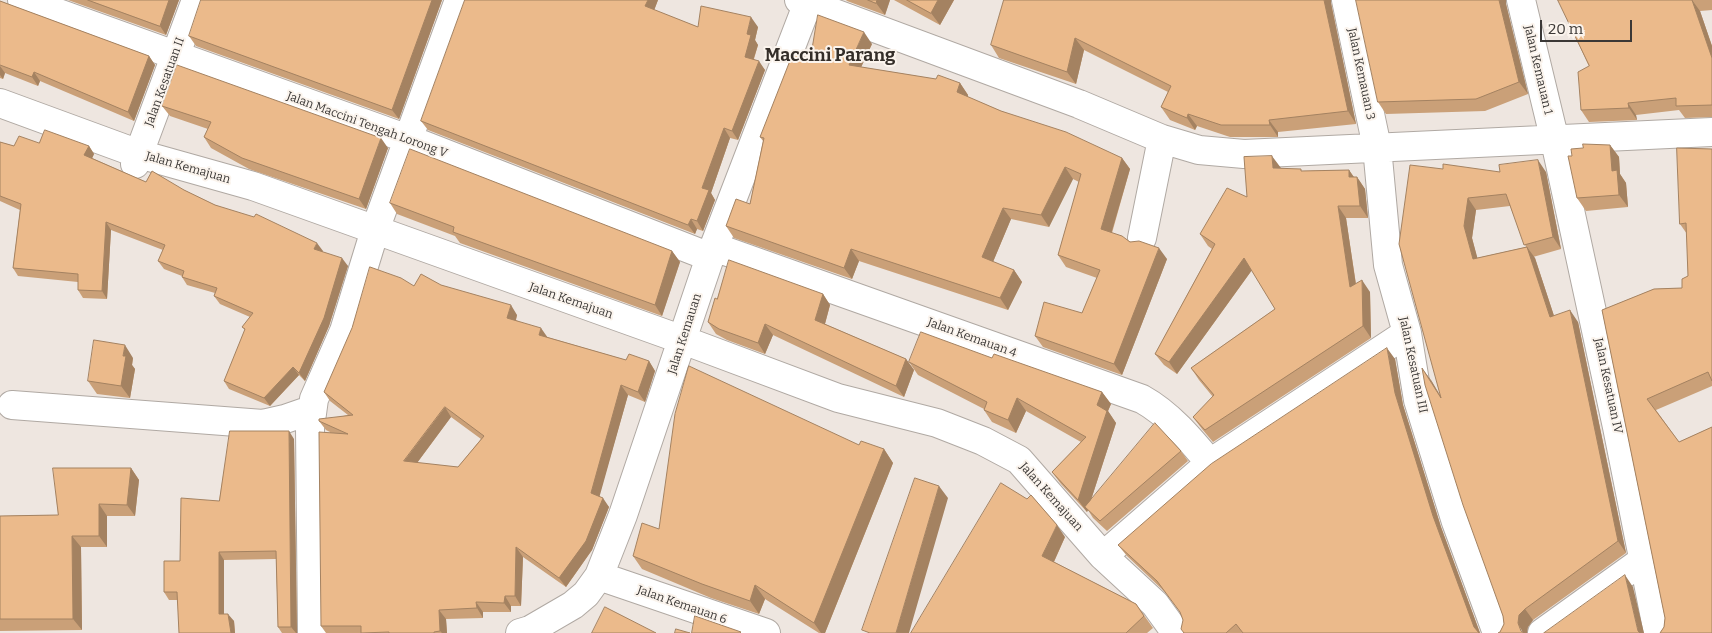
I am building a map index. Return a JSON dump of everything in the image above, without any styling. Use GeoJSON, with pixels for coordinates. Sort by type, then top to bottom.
{"type":"FeatureCollection","features":[{"type":"Feature","properties":{"kind":"street","name":"Jalan Maccini Tengah Lorong V"},"geometry":{"type":"LineString","coordinates":[[22,0],[408,139],[712,252]]}},
{"type":"Feature","properties":{"kind":"street","name":"Jalan Kesatuan II"},"geometry":{"type":"LineString","coordinates":[[137,159],[196,0]]}},
{"type":"Feature","properties":{"kind":"street"},"geometry":{"type":"LineString","coordinates":[[312,633],[311,410],[314,398],[344,331],[375,230],[459,0]]}},
{"type":"Feature","properties":{"kind":"street","name":"Jalan Kemauan 3"},"geometry":{"type":"LineString","coordinates":[[1346,0],[1377,147]]}},
{"type":"Feature","properties":{"kind":"street","name":"Jalan Kemauan 1"},"geometry":{"type":"LineString","coordinates":[[1521,0],[1555,141]]}},
{"type":"Feature","properties":{"kind":"street"},"geometry":{"type":"LineString","coordinates":[[805,1],[1079,104],[1162,139],[1199,150],[1244,154],[1555,141],[1712,132]]}},
{"type":"Feature","properties":{"kind":"street","name":"Jalan Kemauan"},"geometry":{"type":"LineString","coordinates":[[520,633],[530,630],[573,605],[586,594],[599,576],[624,515],[712,252],[805,1]]}},
{"type":"Feature","properties":{"kind":"street","name":"Jalan Kemajuan"},"geometry":{"type":"LineString","coordinates":[[0,103],[137,159],[253,186],[684,340],[838,398],[938,423],[983,442],[1018,460],[1103,556],[1155,604],[1176,633]]}},
{"type":"Feature","properties":{"kind":"street"},"geometry":{"type":"LineString","coordinates":[[1142,238],[1162,139]]}},
{"type":"Feature","properties":{"kind":"street","name":"Jalan Kesatuan IV"},"geometry":{"type":"LineString","coordinates":[[1555,141],[1617,427],[1642,561],[1658,633]]}},
{"type":"Feature","properties":{"kind":"street","name":"Jalan Kesatuan III"},"geometry":{"type":"LineString","coordinates":[[1377,147],[1388,265],[1408,333],[1418,400],[1456,522],[1497,633]]}},
{"type":"Feature","properties":{"kind":"street","name":"Jalan Kemauan 4"},"geometry":{"type":"LineString","coordinates":[[712,252],[1142,398],[1159,410],[1190,438],[1210,464]]}},
{"type":"Feature","properties":{"kind":"street"},"geometry":{"type":"LineString","coordinates":[[1103,556],[1210,464],[1408,333]]}},
{"type":"Feature","properties":{"kind":"street"},"geometry":{"type":"LineString","coordinates":[[12,405],[263,424],[285,420],[311,410]]}},
{"type":"Feature","properties":{"kind":"street"},"geometry":{"type":"LineString","coordinates":[[1542,633],[1642,561]]}},
{"type":"Feature","properties":{"kind":"street","name":"Jalan Kemauan 6"},"geometry":{"type":"LineString","coordinates":[[599,576],[766,633]]}},
{"type":"Feature","properties":{"kind":"building"},"geometry":{"type":"Polygon","coordinates":[[[88,0],[169,0],[160,26],[88,0]]]}},
{"type":"Feature","properties":{"kind":"building"},"geometry":{"type":"Polygon","coordinates":[[[201,0],[432,0],[392,110],[189,36],[201,0]]]}},
{"type":"Feature","properties":{"kind":"building"},"geometry":{"type":"Polygon","coordinates":[[[465,0],[648,0],[645,6],[698,27],[701,6],[751,17],[747,34],[751,35],[745,57],[759,61],[732,131],[724,128],[702,188],[709,190],[697,221],[691,219],[688,225],[421,121],[465,0]]]}},
{"type":"Feature","properties":{"kind":"building"},"geometry":{"type":"Polygon","coordinates":[[[907,0],[938,0],[931,13],[907,0]]]}},
{"type":"Feature","properties":{"kind":"building"},"geometry":{"type":"Polygon","coordinates":[[[1004,0],[1324,0],[1348,111],[1269,120],[1270,125],[1221,125],[1188,114],[1187,118],[1161,107],[1171,86],[1075,38],[1067,72],[991,45],[1004,0]]]}},
{"type":"Feature","properties":{"kind":"building"},"geometry":{"type":"Polygon","coordinates":[[[1356,0],[1499,0],[1519,82],[1476,99],[1378,102],[1356,0]]]}},
{"type":"Feature","properties":{"kind":"building"},"geometry":{"type":"Polygon","coordinates":[[[1558,0],[1692,0],[1712,58],[1712,105],[1676,106],[1676,98],[1628,103],[1629,108],[1581,110],[1578,72],[1589,66],[1558,0]]]}},
{"type":"Feature","properties":{"kind":"building"},"geometry":{"type":"Polygon","coordinates":[[[0,1],[149,56],[128,112],[34,72],[32,77],[0,65],[0,1]]]}},
{"type":"Feature","properties":{"kind":"building"},"geometry":{"type":"Polygon","coordinates":[[[818,15],[864,32],[849,65],[936,79],[938,75],[960,83],[957,92],[1001,111],[1066,132],[1122,158],[1101,229],[1122,236],[1130,242],[1139,241],[1159,248],[1114,364],[1035,336],[1044,302],[1082,313],[1100,270],[1058,255],[1081,174],[1065,167],[1041,215],[1003,208],[982,257],[1014,270],[1000,298],[851,249],[844,268],[726,226],[736,199],[750,204],[764,138],[760,137],[793,53],[810,59],[818,15]]]}},
{"type":"Feature","properties":{"kind":"building"},"geometry":{"type":"Polygon","coordinates":[[[177,65],[381,138],[359,199],[242,158],[204,137],[211,122],[162,106],[177,65]]]}},
{"type":"Feature","properties":{"kind":"building"},"geometry":{"type":"Polygon","coordinates":[[[45,130],[89,146],[84,155],[146,182],[152,171],[184,190],[215,205],[254,217],[256,214],[317,243],[314,249],[342,258],[324,318],[299,373],[293,367],[264,398],[224,381],[245,329],[242,327],[253,313],[214,296],[217,288],[182,277],[184,271],[158,261],[165,245],[106,222],[102,291],[78,290],[78,274],[13,268],[21,204],[0,196],[0,142],[14,146],[19,136],[39,143],[45,130]]]}},
{"type":"Feature","properties":{"kind":"building"},"geometry":{"type":"Polygon","coordinates":[[[1583,144],[1610,145],[1612,171],[1617,170],[1619,195],[1577,198],[1568,156],[1572,156],[1571,149],[1583,148],[1583,144]]]}},
{"type":"Feature","properties":{"kind":"building"},"geometry":{"type":"Polygon","coordinates":[[[1677,148],[1712,149],[1712,381],[1708,372],[1647,399],[1679,442],[1712,427],[1712,633],[1660,633],[1664,627],[1665,618],[1602,310],[1654,289],[1682,288],[1682,279],[1688,276],[1686,223],[1680,224],[1677,148]]]}},
{"type":"Feature","properties":{"kind":"building"},"geometry":{"type":"Polygon","coordinates":[[[410,149],[672,251],[655,305],[453,232],[454,227],[390,203],[410,149]]]}},
{"type":"Feature","properties":{"kind":"building"},"geometry":{"type":"Polygon","coordinates":[[[1272,156],[1273,168],[1301,169],[1301,171],[1349,170],[1349,177],[1357,177],[1360,206],[1338,206],[1350,287],[1362,280],[1363,326],[1205,430],[1193,417],[1214,395],[1191,368],[1275,309],[1244,258],[1169,362],[1155,354],[1215,244],[1200,234],[1227,188],[1247,197],[1244,157],[1272,156]]]}},
{"type":"Feature","properties":{"kind":"building"},"geometry":{"type":"Polygon","coordinates":[[[1538,160],[1553,237],[1524,245],[1506,194],[1468,198],[1464,226],[1473,259],[1527,247],[1550,317],[1570,310],[1618,541],[1525,609],[1519,615],[1518,623],[1521,631],[1524,633],[1498,633],[1504,624],[1503,616],[1463,505],[1425,385],[1422,368],[1441,398],[1399,244],[1410,165],[1443,169],[1443,164],[1500,172],[1499,165],[1538,160]]]}},
{"type":"Feature","properties":{"kind":"building"},"geometry":{"type":"Polygon","coordinates":[[[729,260],[823,294],[815,320],[906,359],[896,386],[765,324],[758,343],[719,329],[708,322],[729,260]]]}},
{"type":"Feature","properties":{"kind":"building"},"geometry":{"type":"Polygon","coordinates":[[[370,267],[401,278],[414,286],[421,274],[441,285],[511,305],[507,318],[541,328],[539,335],[626,360],[629,354],[649,361],[638,392],[621,385],[591,493],[603,498],[586,541],[559,578],[516,547],[515,596],[505,596],[504,603],[476,602],[477,608],[439,610],[440,631],[434,633],[361,633],[361,626],[321,626],[319,432],[348,434],[319,421],[319,419],[353,415],[324,392],[352,328],[370,267]],[[445,407],[404,461],[458,467],[484,436],[445,407]]]}},
{"type":"Feature","properties":{"kind":"building"},"geometry":{"type":"Polygon","coordinates":[[[921,332],[992,358],[994,354],[1102,392],[1097,405],[1107,411],[1078,500],[1052,472],[1086,437],[1017,398],[1008,420],[984,410],[987,402],[909,362],[921,332]]]}},
{"type":"Feature","properties":{"kind":"building"},"geometry":{"type":"Polygon","coordinates":[[[94,340],[125,345],[123,356],[126,356],[121,386],[88,381],[94,340]]]}},
{"type":"Feature","properties":{"kind":"building"},"geometry":{"type":"Polygon","coordinates":[[[1387,348],[1395,393],[1433,516],[1474,627],[1479,633],[1243,633],[1236,624],[1226,633],[1184,633],[1181,629],[1183,620],[1180,612],[1157,581],[1118,545],[1211,464],[1387,348]]]}},
{"type":"Feature","properties":{"kind":"building"},"geometry":{"type":"Polygon","coordinates":[[[689,366],[859,445],[861,441],[884,449],[814,623],[755,585],[750,601],[633,556],[642,523],[659,529],[675,414],[689,366]]]}},
{"type":"Feature","properties":{"kind":"building"},"geometry":{"type":"Polygon","coordinates":[[[1155,423],[1181,451],[1100,521],[1085,507],[1155,423]]]}},
{"type":"Feature","properties":{"kind":"building"},"geometry":{"type":"Polygon","coordinates":[[[230,431],[289,431],[291,627],[278,627],[276,551],[219,552],[219,614],[228,614],[231,633],[179,633],[177,592],[164,592],[164,561],[180,561],[181,498],[219,501],[230,431]]]}},
{"type":"Feature","properties":{"kind":"building"},"geometry":{"type":"Polygon","coordinates":[[[53,468],[131,468],[127,505],[99,504],[99,536],[72,536],[73,619],[0,619],[0,516],[58,515],[53,468]]]}},
{"type":"Feature","properties":{"kind":"building"},"geometry":{"type":"Polygon","coordinates":[[[915,478],[939,486],[896,633],[870,633],[862,630],[915,478]]]}},
{"type":"Feature","properties":{"kind":"building"},"geometry":{"type":"Polygon","coordinates":[[[1001,483],[1027,499],[1031,495],[1057,525],[1042,556],[1136,604],[1144,616],[1126,633],[911,633],[1001,483]]]}},
{"type":"Feature","properties":{"kind":"building"},"geometry":{"type":"Polygon","coordinates":[[[1625,575],[1640,633],[1544,633],[1625,575]]]}},
{"type":"Feature","properties":{"kind":"building"},"geometry":{"type":"Polygon","coordinates":[[[605,607],[656,633],[592,633],[605,607]]]}},
{"type":"Feature","properties":{"kind":"building"},"geometry":{"type":"Polygon","coordinates":[[[695,616],[741,632],[692,633],[695,616]]]}},
{"type":"Feature","properties":{"kind":"building"},"geometry":{"type":"Polygon","coordinates":[[[676,629],[690,633],[675,633],[676,629]]]}},
{"type":"Feature","properties":{"kind":"district","name":"Maccini Parang"},"geometry":{"type":"Point","coordinates":[830,56]}}]}
